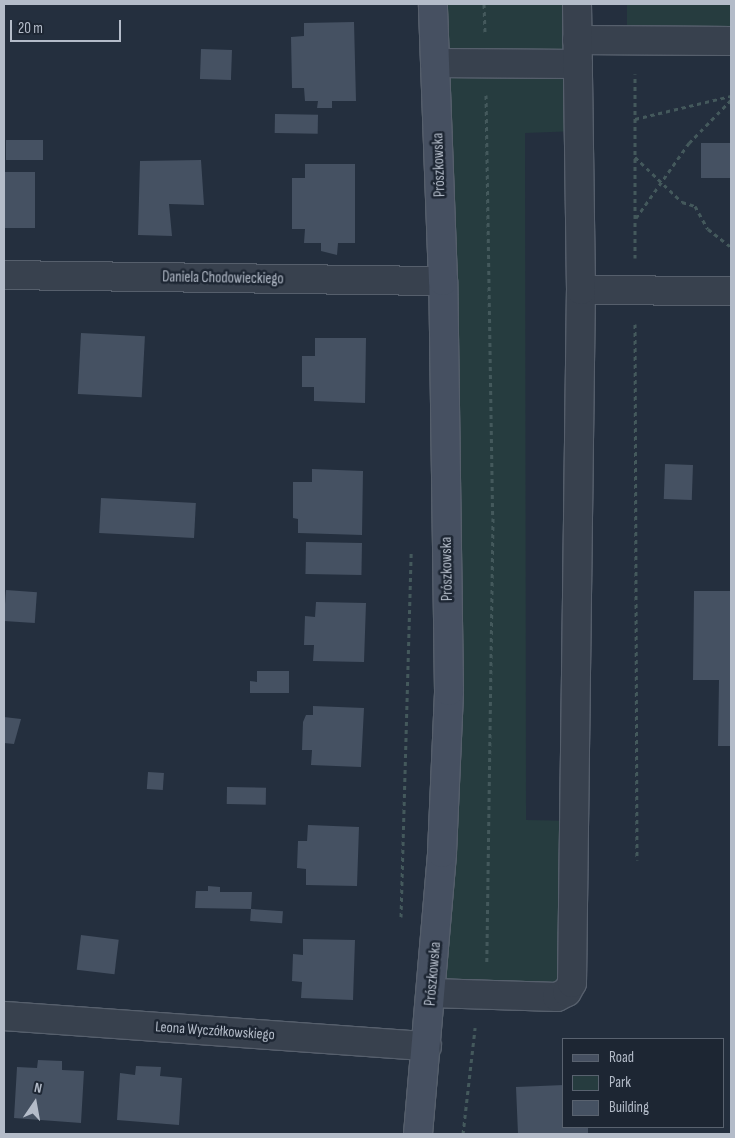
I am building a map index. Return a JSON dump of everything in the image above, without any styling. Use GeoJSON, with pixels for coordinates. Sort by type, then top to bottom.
{"type":"FeatureCollection","features":[{"type":"Feature","properties":{"kind":"main road","name":"Prószkowska"},"geometry":{"type":"LineString","coordinates":[[418,1134],[442,853],[449,691],[443,281],[432,4]]}},
{"type":"Feature","properties":{"kind":"street"},"geometry":{"type":"LineString","coordinates":[[431,993],[487,998],[557,997],[567,992],[572,983],[581,290],[577,4]]}},
{"type":"Feature","properties":{"kind":"street"},"geometry":{"type":"LineString","coordinates":[[435,63],[486,62],[577,52],[636,40],[731,41]]}},
{"type":"Feature","properties":{"kind":"street","name":"Daniela Chodowieckiego"},"geometry":{"type":"LineString","coordinates":[[4,275],[443,281]]}},
{"type":"Feature","properties":{"kind":"street"},"geometry":{"type":"LineString","coordinates":[[581,290],[731,291]]}},
{"type":"Feature","properties":{"kind":"street","name":"Leona Wyczółkowskiego"},"geometry":{"type":"LineString","coordinates":[[4,1016],[427,1046]]}},
{"type":"Feature","properties":{"kind":"path"},"geometry":{"type":"LineString","coordinates":[[463,1134],[476,1024],[487,998],[492,509],[484,4]]}},
{"type":"Feature","properties":{"kind":"path"},"geometry":{"type":"LineString","coordinates":[[636,40],[637,860]]}},
{"type":"Feature","properties":{"kind":"path"},"geometry":{"type":"LineString","coordinates":[[635,119],[731,96]]}},
{"type":"Feature","properties":{"kind":"path"},"geometry":{"type":"LineString","coordinates":[[635,218],[660,181],[710,118],[731,100]]}},
{"type":"Feature","properties":{"kind":"path"},"geometry":{"type":"LineString","coordinates":[[635,157],[682,202],[695,206],[708,229],[731,246]]}},
{"type":"Feature","properties":{"kind":"path"},"geometry":{"type":"LineString","coordinates":[[400,919],[411,542]]}},
{"type":"Feature","properties":{"kind":"green space"},"geometry":{"type":"Polygon","coordinates":[[[433,4],[577,4],[578,131],[525,133],[526,820],[574,821],[572,983],[431,993],[442,853],[433,4]]]}},
{"type":"Feature","properties":{"kind":"green space"},"geometry":{"type":"Polygon","coordinates":[[[627,4],[731,4],[731,41],[627,41],[627,4]]]}},
{"type":"Feature","properties":{"kind":"building"},"geometry":{"type":"Polygon","coordinates":[[[354,22],[356,101],[332,101],[332,108],[317,108],[318,101],[305,101],[304,88],[292,88],[291,37],[304,36],[304,23],[354,22]]]}},
{"type":"Feature","properties":{"kind":"building"},"geometry":{"type":"Polygon","coordinates":[[[201,49],[232,50],[231,80],[200,79],[201,49]]]}},
{"type":"Feature","properties":{"kind":"building"},"geometry":{"type":"Polygon","coordinates":[[[275,114],[318,115],[318,134],[275,133],[275,114]]]}},
{"type":"Feature","properties":{"kind":"building"},"geometry":{"type":"Polygon","coordinates":[[[6,140],[43,140],[43,160],[6,160],[6,140]]]}},
{"type":"Feature","properties":{"kind":"building"},"geometry":{"type":"Polygon","coordinates":[[[701,143],[731,143],[731,178],[701,178],[701,143]]]}},
{"type":"Feature","properties":{"kind":"building"},"geometry":{"type":"Polygon","coordinates":[[[201,160],[204,205],[169,204],[172,236],[138,235],[140,161],[201,160]]]}},
{"type":"Feature","properties":{"kind":"building"},"geometry":{"type":"Polygon","coordinates":[[[305,164],[355,164],[355,243],[338,243],[337,255],[321,251],[321,243],[304,243],[305,229],[292,229],[292,178],[305,178],[305,164]]]}},
{"type":"Feature","properties":{"kind":"building"},"geometry":{"type":"Polygon","coordinates":[[[4,172],[35,172],[35,228],[4,228],[4,172]]]}},
{"type":"Feature","properties":{"kind":"building"},"geometry":{"type":"Polygon","coordinates":[[[81,333],[145,336],[142,397],[78,394],[81,333]]]}},
{"type":"Feature","properties":{"kind":"building"},"geometry":{"type":"Polygon","coordinates":[[[315,338],[366,338],[365,403],[314,401],[314,387],[302,387],[302,356],[315,356],[315,338]]]}},
{"type":"Feature","properties":{"kind":"building"},"geometry":{"type":"Polygon","coordinates":[[[665,464],[693,465],[692,500],[664,499],[665,464]]]}},
{"type":"Feature","properties":{"kind":"building"},"geometry":{"type":"Polygon","coordinates":[[[312,469],[363,471],[362,535],[298,533],[298,519],[293,518],[293,482],[312,482],[312,469]]]}},
{"type":"Feature","properties":{"kind":"building"},"geometry":{"type":"Polygon","coordinates":[[[101,498],[196,503],[194,538],[99,533],[101,498]]]}},
{"type":"Feature","properties":{"kind":"building"},"geometry":{"type":"Polygon","coordinates":[[[306,542],[362,543],[361,575],[305,574],[306,542]]]}},
{"type":"Feature","properties":{"kind":"building"},"geometry":{"type":"Polygon","coordinates":[[[6,590],[37,592],[35,623],[4,621],[6,590]]]}},
{"type":"Feature","properties":{"kind":"building"},"geometry":{"type":"Polygon","coordinates":[[[694,591],[731,591],[731,746],[718,746],[719,680],[693,680],[694,591]]]}},
{"type":"Feature","properties":{"kind":"building"},"geometry":{"type":"Polygon","coordinates":[[[316,602],[366,603],[364,662],[313,661],[314,645],[304,645],[305,616],[315,617],[316,602]]]}},
{"type":"Feature","properties":{"kind":"building"},"geometry":{"type":"Polygon","coordinates":[[[257,671],[289,671],[289,693],[250,693],[250,681],[257,682],[257,671]]]}},
{"type":"Feature","properties":{"kind":"building"},"geometry":{"type":"Polygon","coordinates":[[[313,706],[364,708],[361,767],[311,765],[312,750],[302,750],[303,722],[306,715],[313,715],[313,706]]]}},
{"type":"Feature","properties":{"kind":"building"},"geometry":{"type":"Polygon","coordinates":[[[4,717],[21,719],[14,744],[4,743],[4,717]]]}},
{"type":"Feature","properties":{"kind":"building"},"geometry":{"type":"Polygon","coordinates":[[[148,772],[164,773],[163,790],[147,789],[148,772]]]}},
{"type":"Feature","properties":{"kind":"building"},"geometry":{"type":"Polygon","coordinates":[[[227,787],[266,788],[266,805],[227,804],[227,787]]]}},
{"type":"Feature","properties":{"kind":"building"},"geometry":{"type":"Polygon","coordinates":[[[308,825],[359,827],[357,886],[306,885],[306,869],[297,868],[298,841],[307,841],[308,825]]]}},
{"type":"Feature","properties":{"kind":"building"},"geometry":{"type":"Polygon","coordinates":[[[208,886],[220,887],[220,892],[252,892],[251,909],[195,908],[196,891],[208,891],[208,886]]]}},
{"type":"Feature","properties":{"kind":"building"},"geometry":{"type":"Polygon","coordinates":[[[251,909],[283,911],[282,923],[250,921],[251,909]]]}},
{"type":"Feature","properties":{"kind":"building"},"geometry":{"type":"Polygon","coordinates":[[[81,935],[119,940],[114,974],[77,970],[81,935]]]}},
{"type":"Feature","properties":{"kind":"building"},"geometry":{"type":"Polygon","coordinates":[[[303,939],[355,940],[353,1000],[301,998],[302,982],[292,981],[293,954],[303,955],[303,939]]]}},
{"type":"Feature","properties":{"kind":"building"},"geometry":{"type":"Polygon","coordinates":[[[38,1060],[62,1061],[62,1070],[84,1071],[81,1123],[14,1118],[17,1067],[37,1068],[38,1060]]]}},
{"type":"Feature","properties":{"kind":"building"},"geometry":{"type":"Polygon","coordinates":[[[136,1066],[161,1067],[160,1076],[182,1078],[179,1125],[117,1120],[120,1073],[135,1075],[136,1066]]]}},
{"type":"Feature","properties":{"kind":"building"},"geometry":{"type":"Polygon","coordinates":[[[562,1085],[562,1128],[588,1128],[588,1134],[518,1134],[516,1087],[562,1085]]]}}]}
